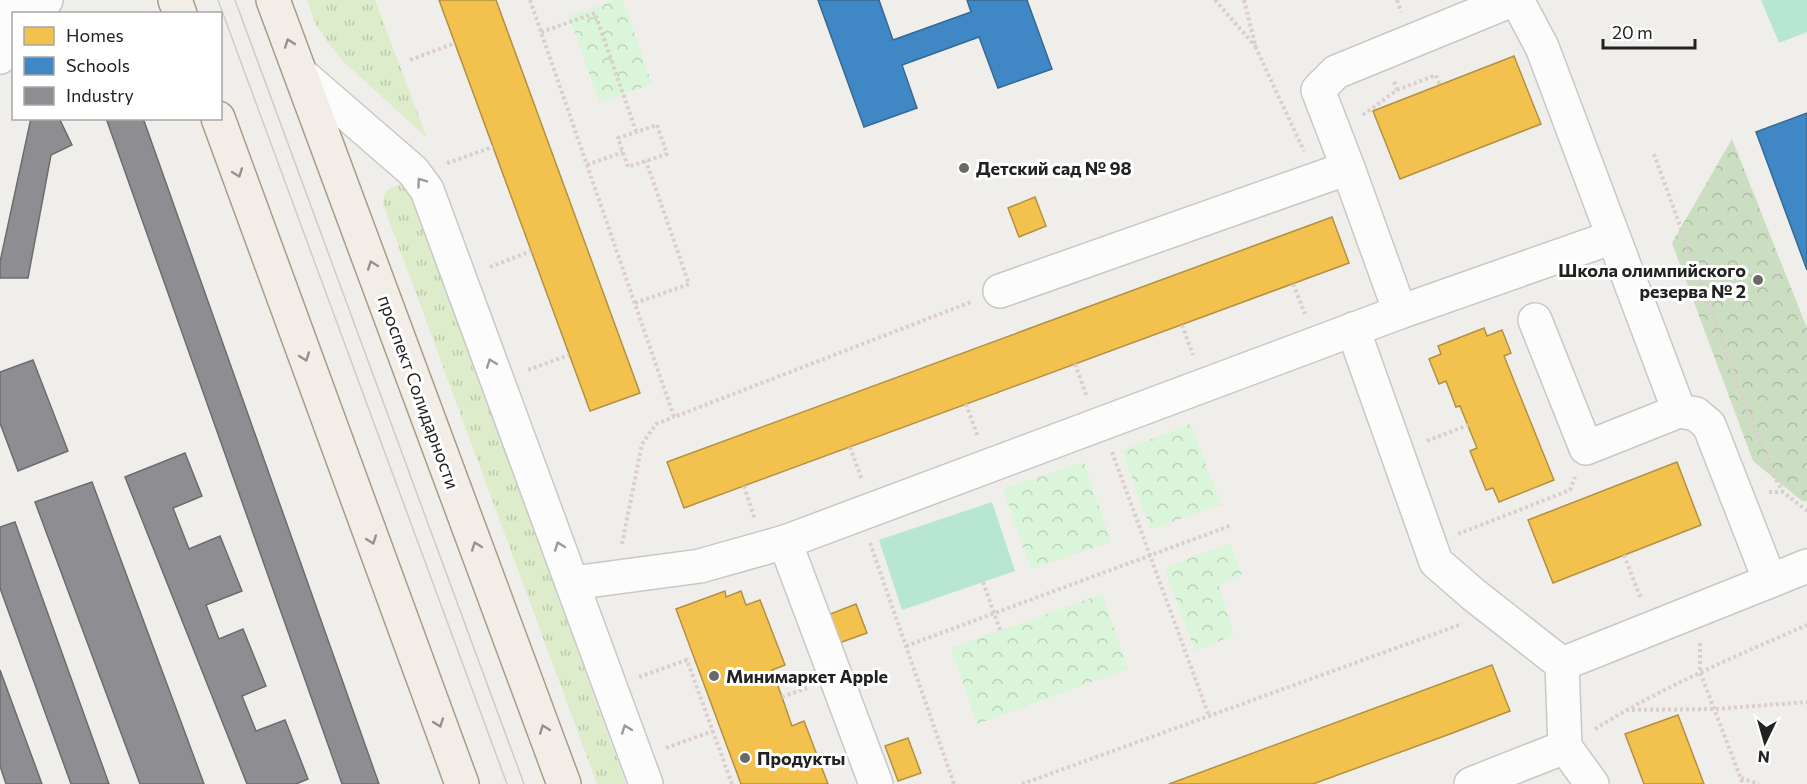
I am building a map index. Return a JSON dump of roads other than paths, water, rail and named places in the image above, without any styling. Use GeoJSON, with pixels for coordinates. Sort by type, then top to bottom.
{"type":"FeatureCollection","features":[{"type":"Feature","properties":{"kind":"main road","name":"проспект Солидарности"},"geometry":{"type":"LineString","coordinates":[[273,0],[564,784]]}},
{"type":"Feature","properties":{"kind":"main road"},"geometry":{"type":"LineString","coordinates":[[219,120],[462,784]]}},
{"type":"Feature","properties":{"kind":"street"},"geometry":{"type":"LineString","coordinates":[[0,57],[10,6],[46,0]]}},
{"type":"Feature","properties":{"kind":"street"},"geometry":{"type":"LineString","coordinates":[[1400,312],[1318,90],[1336,72],[1512,0]]}},
{"type":"Feature","properties":{"kind":"street"},"geometry":{"type":"LineString","coordinates":[[1517,0],[1542,47],[1679,411]]}},
{"type":"Feature","properties":{"kind":"street"},"geometry":{"type":"LineString","coordinates":[[300,74],[412,171],[427,190],[646,784]]}},
{"type":"Feature","properties":{"kind":"street"},"geometry":{"type":"LineString","coordinates":[[1000,291],[1348,168]]}},
{"type":"Feature","properties":{"kind":"street"},"geometry":{"type":"LineString","coordinates":[[573,583],[700,566],[785,542],[1400,312],[1613,237]]}},
{"type":"Feature","properties":{"kind":"street"},"geometry":{"type":"LineString","coordinates":[[1535,320],[1586,448],[1679,411],[1696,414],[1709,425],[1770,581]]}},
{"type":"Feature","properties":{"kind":"street"},"geometry":{"type":"LineString","coordinates":[[1353,330],[1436,562],[1562,664],[1565,747],[1592,784]]}},
{"type":"Feature","properties":{"kind":"street"},"geometry":{"type":"LineString","coordinates":[[785,542],[876,784]]}},
{"type":"Feature","properties":{"kind":"street"},"geometry":{"type":"LineString","coordinates":[[1562,664],[1807,567]]}},
{"type":"Feature","properties":{"kind":"street"},"geometry":{"type":"LineString","coordinates":[[1471,784],[1565,747]]}},
{"type":"Feature","properties":{"kind":"tram line"},"geometry":{"type":"LineString","coordinates":[[218,0],[507,784]]}},
{"type":"Feature","properties":{"kind":"tram line"},"geometry":{"type":"LineString","coordinates":[[235,0],[524,784]]}},
{"type":"Feature","properties":{"kind":"place","name":"Детский сад № 98"},"geometry":{"type":"Point","coordinates":[964,168]}},
{"type":"Feature","properties":{"kind":"place","name":"Школа олимпийского резерва № 2"},"geometry":{"type":"Point","coordinates":[1758,280]}},
{"type":"Feature","properties":{"kind":"place","name":"Минимаркет Apple"},"geometry":{"type":"Point","coordinates":[714,676]}},
{"type":"Feature","properties":{"kind":"place","name":"Продукты"},"geometry":{"type":"Point","coordinates":[745,758]}}]}
